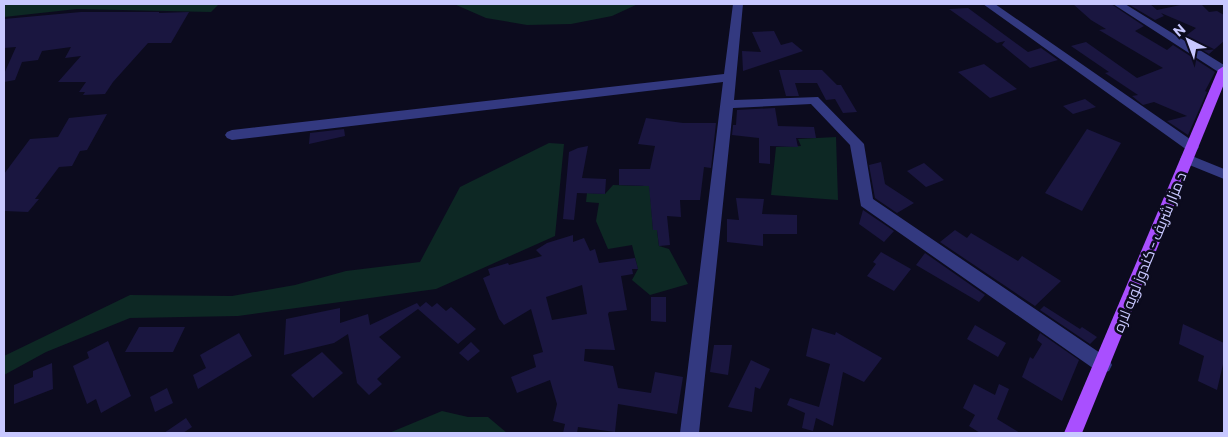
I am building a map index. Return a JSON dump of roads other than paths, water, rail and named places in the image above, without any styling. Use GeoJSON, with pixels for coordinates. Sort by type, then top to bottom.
{"type":"FeatureCollection","features":[{"type":"Feature","properties":{"kind":"main road","name":"د مزار شریف - کندوز لویه لاره"},"geometry":{"type":"LineString","coordinates":[[1074,433],[1224,70]]}},
{"type":"Feature","properties":{"kind":"street"},"geometry":{"type":"LineString","coordinates":[[690,433],[738,4]]}},
{"type":"Feature","properties":{"kind":"street"},"geometry":{"type":"LineString","coordinates":[[988,4],[1190,153],[1224,174]]}},
{"type":"Feature","properties":{"kind":"street"},"geometry":{"type":"LineString","coordinates":[[1118,4],[1224,70]]}},
{"type":"Feature","properties":{"kind":"street"},"geometry":{"type":"LineString","coordinates":[[232,135],[730,77]]}},
{"type":"Feature","properties":{"kind":"street"},"geometry":{"type":"LineString","coordinates":[[727,104],[814,100],[857,144],[866,202],[1103,365]]}}]}
